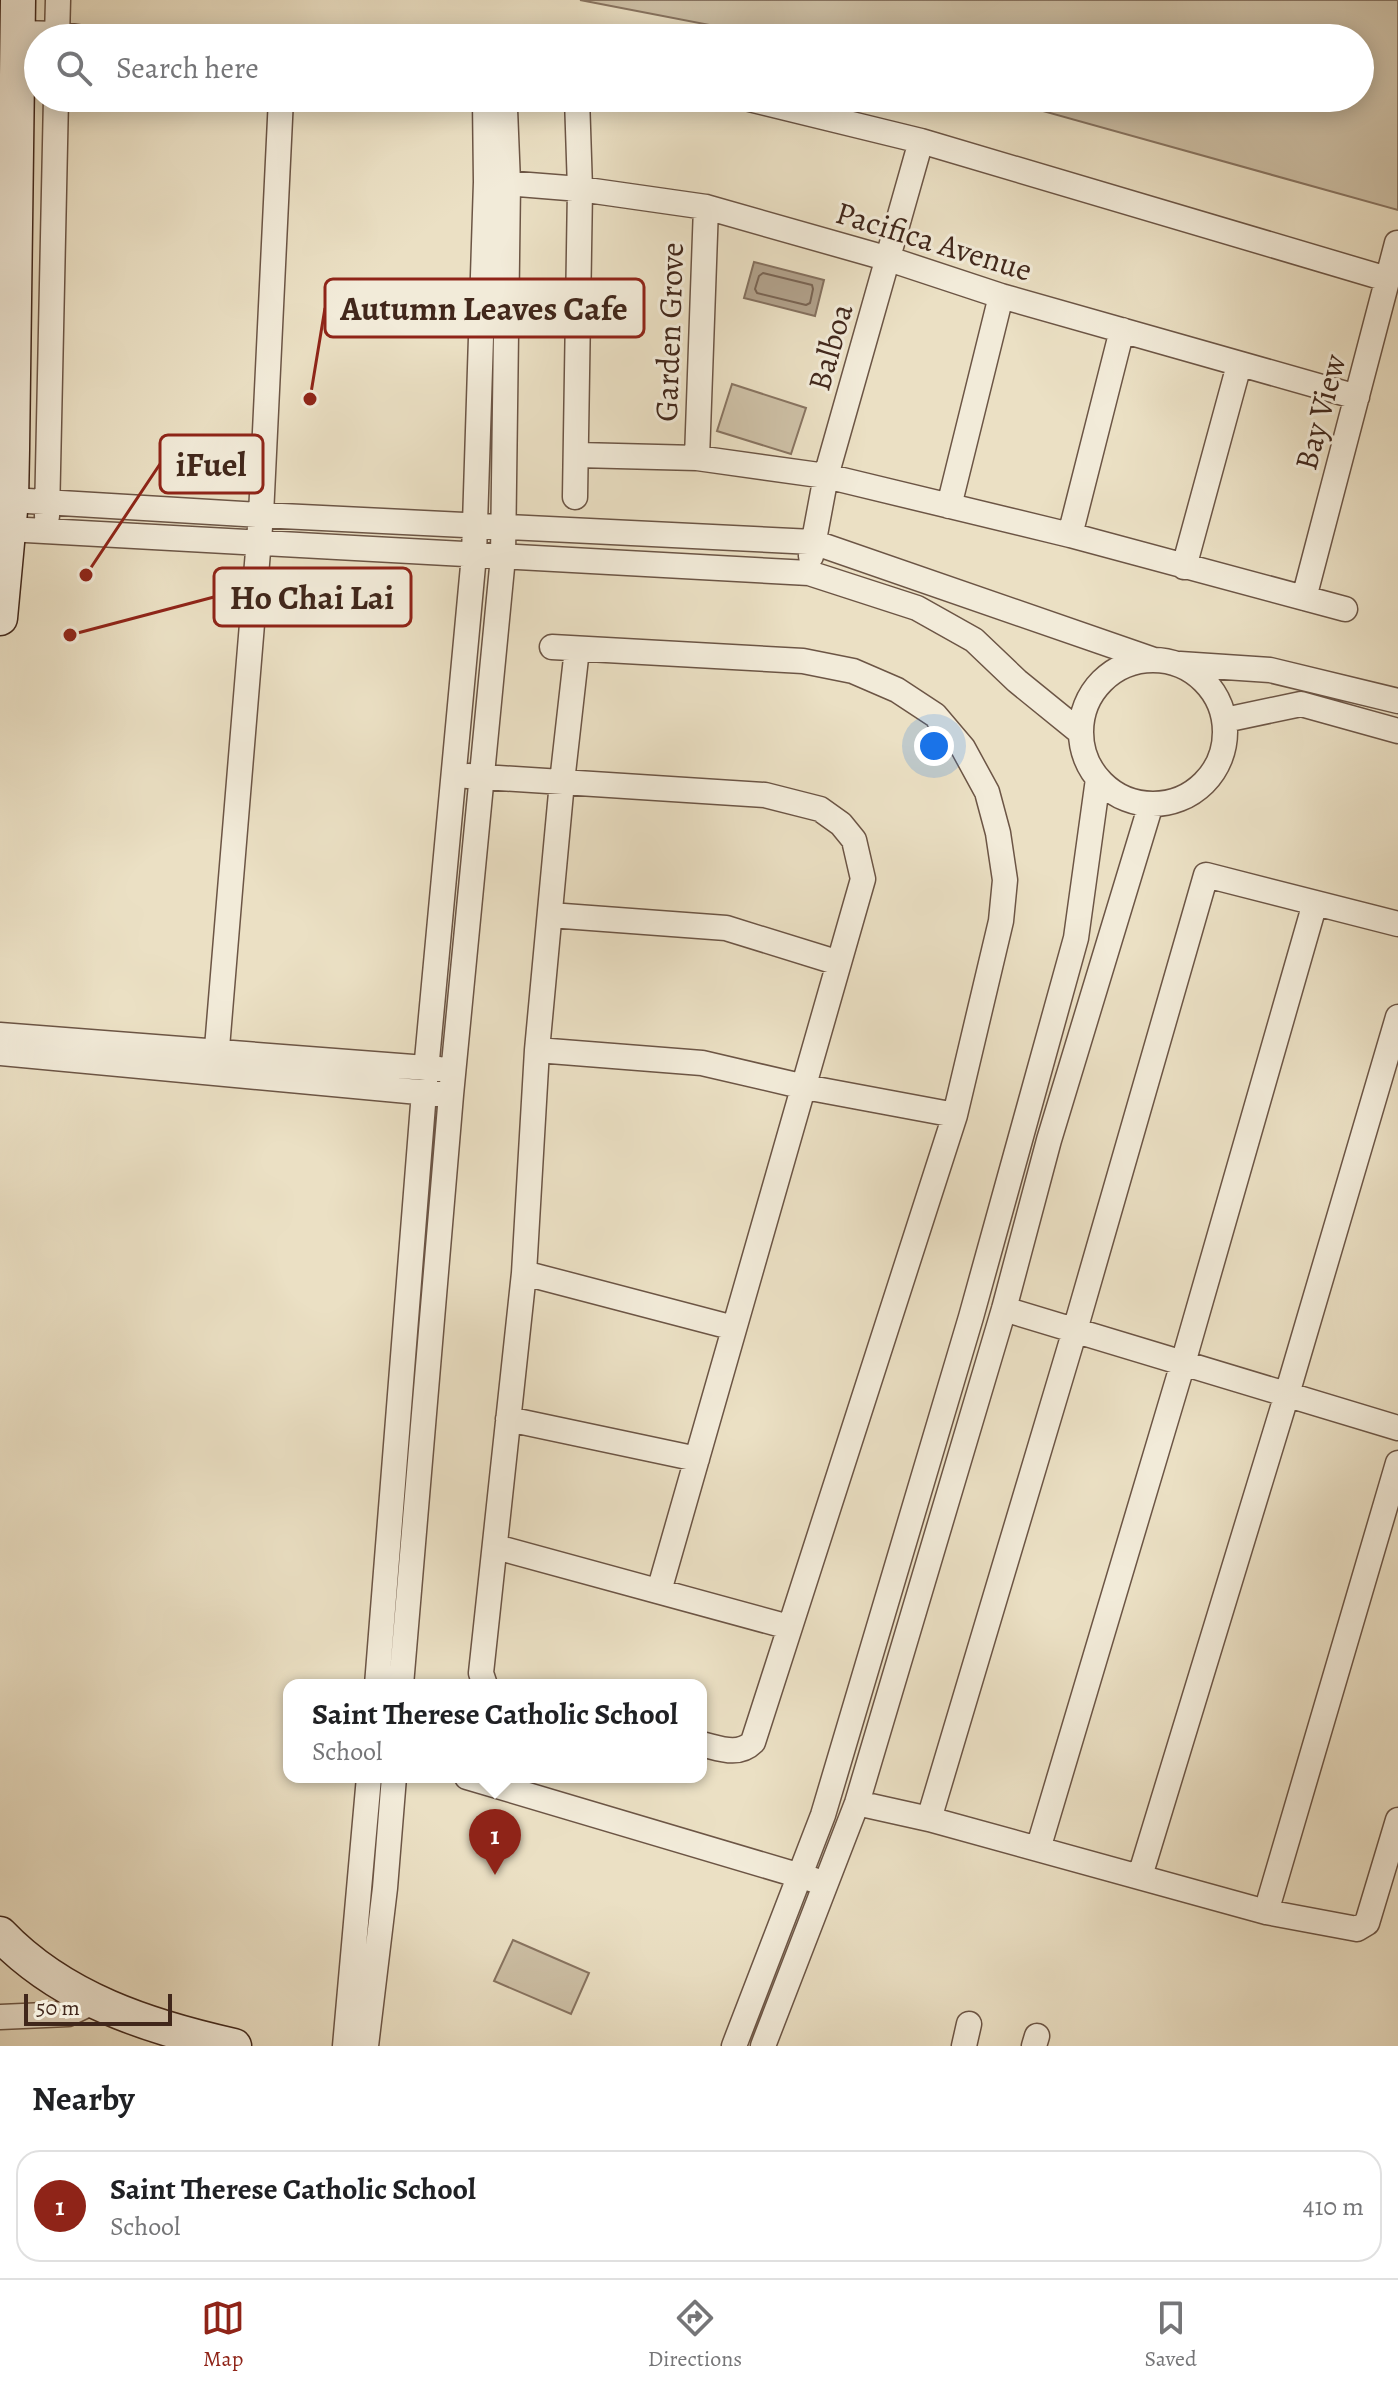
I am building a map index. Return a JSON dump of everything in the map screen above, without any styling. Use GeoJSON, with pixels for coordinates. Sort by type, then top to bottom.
{"type":"FeatureCollection","features":[{"type":"Feature","properties":{"kind":"main road"},"geometry":{"type":"LineString","coordinates":[[0,618],[9,514],[7,378],[18,17]]}},
{"type":"Feature","properties":{"kind":"main road"},"geometry":{"type":"LineString","coordinates":[[0,1934],[44,1972],[93,2002],[168,2031],[234,2046]]}},
{"type":"Feature","properties":{"kind":"street"},"geometry":{"type":"LineString","coordinates":[[58,0],[58,24]]}},
{"type":"Feature","properties":{"kind":"street"},"geometry":{"type":"LineString","coordinates":[[46,531],[56,112]]}},
{"type":"Feature","properties":{"kind":"street"},"geometry":{"type":"LineString","coordinates":[[216,1061],[261,515],[280,112]]}},
{"type":"Feature","properties":{"kind":"street"},"geometry":{"type":"LineString","coordinates":[[402,1679],[451,1095],[503,557],[497,182],[482,112]]}},
{"type":"Feature","properties":{"kind":"street"},"geometry":{"type":"LineString","coordinates":[[575,497],[580,189],[577,112]]}},
{"type":"Feature","properties":{"kind":"street"},"geometry":{"type":"LineString","coordinates":[[802,112],[921,141],[1387,279]]}},
{"type":"Feature","properties":{"kind":"street","name":"Balboa"},"geometry":{"type":"LineString","coordinates":[[809,573],[826,476],[921,141]]}},
{"type":"Feature","properties":{"kind":"street"},"geometry":{"type":"LineString","coordinates":[[377,1679],[426,1068],[474,555],[497,182]]}},
{"type":"Feature","properties":{"kind":"street","name":"Pacifica Avenue"},"geometry":{"type":"LineString","coordinates":[[497,182],[580,189],[706,207],[889,259],[1001,296],[1357,397]]}},
{"type":"Feature","properties":{"kind":"street","name":"Garden Grove"},"geometry":{"type":"LineString","coordinates":[[697,458],[706,207]]}},
{"type":"Feature","properties":{"kind":"street","name":"Bay View"},"geometry":{"type":"LineString","coordinates":[[1304,598],[1397,243]]}},
{"type":"Feature","properties":{"kind":"street"},"geometry":{"type":"LineString","coordinates":[[949,506],[1001,296]]}},
{"type":"Feature","properties":{"kind":"street"},"geometry":{"type":"LineString","coordinates":[[1070,535],[1122,330]]}},
{"type":"Feature","properties":{"kind":"street"},"geometry":{"type":"LineString","coordinates":[[1184,567],[1239,365]]}},
{"type":"Feature","properties":{"kind":"street"},"geometry":{"type":"LineString","coordinates":[[578,455],[697,458],[826,476],[1070,535],[1345,609]]}},
{"type":"Feature","properties":{"kind":"street"},"geometry":{"type":"LineString","coordinates":[[9,514],[47,502],[813,542],[1154,660],[1270,670],[1398,701]]}},
{"type":"Feature","properties":{"kind":"street"},"geometry":{"type":"LineString","coordinates":[[9,514],[46,531],[809,573],[917,608],[974,640],[1017,681],[1081,733]]}},
{"type":"Feature","properties":{"kind":"street"},"geometry":{"type":"LineString","coordinates":[[552,647],[803,661],[853,671],[897,690],[935,715],[963,748],[987,792],[998,833],[1005,880],[1001,921],[955,1115],[753,1742],[740,1750],[731,1751],[707,1745]]}},
{"type":"Feature","properties":{"kind":"street"},"geometry":{"type":"LineString","coordinates":[[483,1679],[481,1673],[524,1273],[537,1050],[577,649]]}},
{"type":"Feature","properties":{"kind":"street"},"geometry":{"type":"LineString","coordinates":[[1154,660],[1131,663],[1111,673],[1094,690],[1084,710],[1081,733],[1089,765],[1113,793],[1131,801],[1151,804],[1172,802],[1192,793],[1208,779],[1219,762],[1225,741],[1225,720],[1217,697],[1201,677],[1180,664]]}},
{"type":"Feature","properties":{"kind":"street"},"geometry":{"type":"LineString","coordinates":[[1225,720],[1301,704],[1398,731]]}},
{"type":"Feature","properties":{"kind":"street"},"geometry":{"type":"LineString","coordinates":[[454,775],[765,795],[820,809],[841,824],[854,840],[862,869],[863,879],[805,1087],[659,1591]]}},
{"type":"Feature","properties":{"kind":"street"},"geometry":{"type":"LineString","coordinates":[[734,2046],[823,1815],[1023,1133],[1076,938],[1098,779]]}},
{"type":"Feature","properties":{"kind":"street"},"geometry":{"type":"LineString","coordinates":[[763,2046],[857,1803],[1004,1309],[1049,1140],[1151,804]]}},
{"type":"Feature","properties":{"kind":"street"},"geometry":{"type":"LineString","coordinates":[[929,1819],[1075,1330],[1206,875],[1398,924]]}},
{"type":"Feature","properties":{"kind":"street"},"geometry":{"type":"LineString","coordinates":[[1038,1849],[1183,1363],[1315,903]]}},
{"type":"Feature","properties":{"kind":"street"},"geometry":{"type":"LineString","coordinates":[[550,915],[726,928],[839,963]]}},
{"type":"Feature","properties":{"kind":"street"},"geometry":{"type":"LineString","coordinates":[[1140,1876],[1398,1017]]}},
{"type":"Feature","properties":{"kind":"street"},"geometry":{"type":"LineString","coordinates":[[0,1035],[216,1061],[451,1095]]}},
{"type":"Feature","properties":{"kind":"street"},"geometry":{"type":"LineString","coordinates":[[537,1050],[702,1063],[805,1087],[955,1115]]}},
{"type":"Feature","properties":{"kind":"street"},"geometry":{"type":"LineString","coordinates":[[0,1053],[454,1070]]}},
{"type":"Feature","properties":{"kind":"street"},"geometry":{"type":"LineString","coordinates":[[1023,1133],[1049,1140]]}},
{"type":"Feature","properties":{"kind":"street"},"geometry":{"type":"LineString","coordinates":[[524,1273],[734,1328]]}},
{"type":"Feature","properties":{"kind":"street"},"geometry":{"type":"LineString","coordinates":[[1004,1309],[1398,1428]]}},
{"type":"Feature","properties":{"kind":"street"},"geometry":{"type":"LineString","coordinates":[[508,1419],[697,1459]]}},
{"type":"Feature","properties":{"kind":"street"},"geometry":{"type":"LineString","coordinates":[[1266,1912],[1398,1463]]}},
{"type":"Feature","properties":{"kind":"street"},"geometry":{"type":"LineString","coordinates":[[496,1547],[789,1627]]}},
{"type":"Feature","properties":{"kind":"street"},"geometry":{"type":"LineString","coordinates":[[345,2046],[368,1783]]}},
{"type":"Feature","properties":{"kind":"street"},"geometry":{"type":"LineString","coordinates":[[366,2046],[385,1888],[394,1783]]}},
{"type":"Feature","properties":{"kind":"street"},"geometry":{"type":"LineString","coordinates":[[488,1783],[799,1873],[826,1885]]}},
{"type":"Feature","properties":{"kind":"street"},"geometry":{"type":"LineString","coordinates":[[857,1803],[929,1819],[1266,1912],[1351,1928],[1367,1923],[1398,1820]]}},
{"type":"Feature","properties":{"kind":"street"},"geometry":{"type":"LineString","coordinates":[[0,2017],[68,2014],[93,2002]]}},
{"type":"Feature","properties":{"kind":"shaded area"},"geometry":{"type":"Polygon","coordinates":[[[580,0],[1398,0],[1398,210],[1046,112],[1374,112],[1374,24],[704,24],[580,0]]]}},
{"type":"Feature","properties":{"kind":"shaded area"},"geometry":{"type":"Polygon","coordinates":[[[732,384],[806,408],[791,454],[717,431],[732,384]]]}},
{"type":"Feature","properties":{"kind":"shaded area"},"geometry":{"type":"Polygon","coordinates":[[[513,1940],[589,1973],[571,2014],[494,1981],[513,1940]]]}},
{"type":"Feature","properties":{"kind":"water"},"geometry":{"type":"Polygon","coordinates":[[[754,262],[824,280],[815,316],[744,298],[754,262]]]}},
{"type":"Feature","properties":{"kind":"place","name":"Autumn Leaves Cafe"},"geometry":{"type":"Point","coordinates":[310,399]}},
{"type":"Feature","properties":{"kind":"place","name":"iFuel"},"geometry":{"type":"Point","coordinates":[86,575]}},
{"type":"Feature","properties":{"kind":"place","name":"Ho Chai Lai"},"geometry":{"type":"Point","coordinates":[70,635]}},
{"type":"Feature","properties":{"kind":"place","name":"Saint Therese Catholic School"},"geometry":{"type":"Point","coordinates":[495,1875]}}]}
